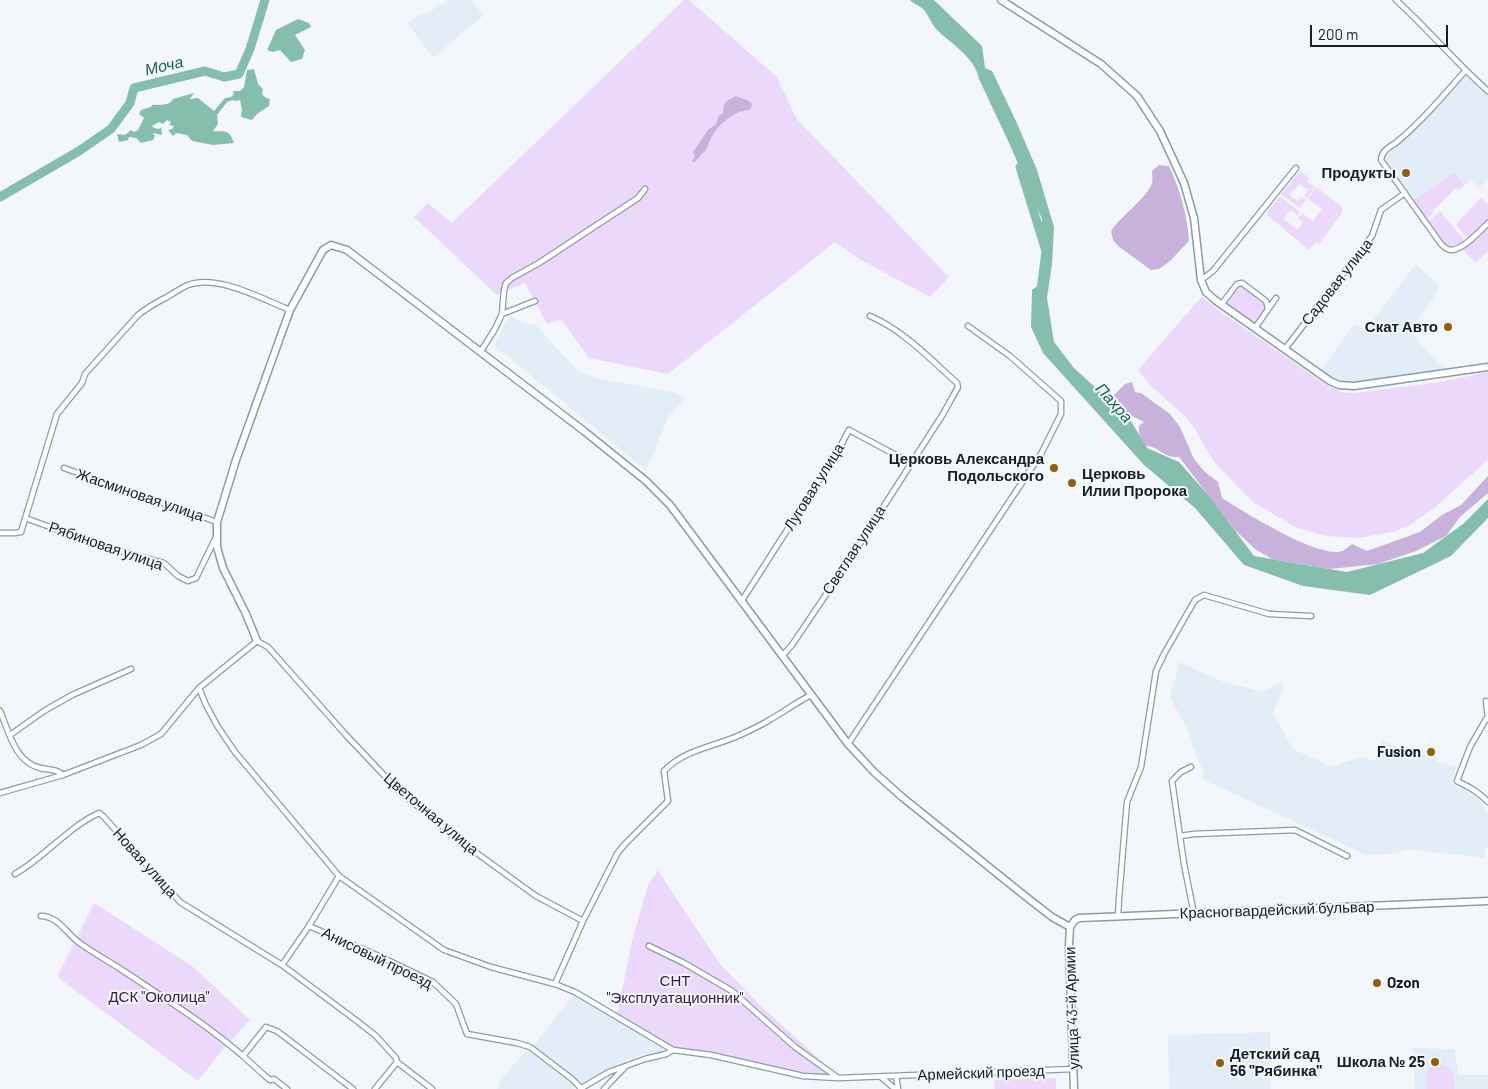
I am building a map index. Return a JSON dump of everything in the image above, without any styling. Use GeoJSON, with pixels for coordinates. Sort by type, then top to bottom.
{"type":"FeatureCollection","features":[{"type":"Feature","properties":{"kind":"street"},"geometry":{"type":"LineString","coordinates":[[1001,0],[1101,64],[1137,96],[1160,131],[1184,183],[1194,218],[1201,280],[1206,292],[1222,305],[1330,381],[1339,385],[1345,386],[1488,367]]}},
{"type":"Feature","properties":{"kind":"street"},"geometry":{"type":"LineString","coordinates":[[1397,0],[1465,71],[1488,92]]}},
{"type":"Feature","properties":{"kind":"street"},"geometry":{"type":"LineString","coordinates":[[1465,71],[1398,142],[1381,154],[1381,160],[1446,249],[1454,250],[1460,247],[1488,223]]}},
{"type":"Feature","properties":{"kind":"street"},"geometry":{"type":"LineString","coordinates":[[1201,280],[1213,271],[1296,168]]}},
{"type":"Feature","properties":{"kind":"street"},"geometry":{"type":"LineString","coordinates":[[480,352],[502,314],[506,283],[638,198],[645,189]]}},
{"type":"Feature","properties":{"kind":"street","name":"Садовая улица"},"geometry":{"type":"LineString","coordinates":[[1285,349],[1372,236],[1381,210],[1405,194]]}},
{"type":"Feature","properties":{"kind":"street"},"geometry":{"type":"LineString","coordinates":[[0,793],[63,775],[141,745],[161,734],[199,688],[257,641],[223,568],[217,547],[217,522],[236,460],[290,310],[323,250],[331,245],[347,250],[584,431],[646,481],[670,505],[848,744],[874,772],[902,797],[1025,896],[1070,927]]}},
{"type":"Feature","properties":{"kind":"street"},"geometry":{"type":"LineString","coordinates":[[0,533],[15,534],[21,532],[57,414],[82,382],[85,374],[138,315],[147,308],[187,286],[200,282],[226,285],[290,310]]}},
{"type":"Feature","properties":{"kind":"street"},"geometry":{"type":"LineString","coordinates":[[1222,305],[1236,284],[1242,283],[1266,301],[1268,308]]}},
{"type":"Feature","properties":{"kind":"street"},"geometry":{"type":"LineString","coordinates":[[1255,328],[1276,298]]}},
{"type":"Feature","properties":{"kind":"street"},"geometry":{"type":"LineString","coordinates":[[502,314],[535,302]]}},
{"type":"Feature","properties":{"kind":"street","name":"Светлая улица"},"geometry":{"type":"LineString","coordinates":[[782,656],[792,645],[848,562],[943,414],[958,387],[957,383],[918,347],[882,321],[870,316]]}},
{"type":"Feature","properties":{"kind":"street"},"geometry":{"type":"LineString","coordinates":[[848,744],[1040,454],[1061,414],[1061,402],[1010,356],[968,326]]}},
{"type":"Feature","properties":{"kind":"street","name":"Луговая улица"},"geometry":{"type":"LineString","coordinates":[[741,602],[839,449],[848,430],[911,463]]}},
{"type":"Feature","properties":{"kind":"street","name":"Жасминовая улица"},"geometry":{"type":"LineString","coordinates":[[64,468],[217,522]]}},
{"type":"Feature","properties":{"kind":"street","name":"Рябиновая улица"},"geometry":{"type":"LineString","coordinates":[[25,518],[103,546],[164,563],[178,576],[188,581],[196,578],[217,537]]}},
{"type":"Feature","properties":{"kind":"street"},"geometry":{"type":"LineString","coordinates":[[1118,917],[1127,802],[1141,767],[1156,672],[1164,654],[1195,600],[1204,595],[1269,614],[1311,616]]}},
{"type":"Feature","properties":{"kind":"street","name":"Цветочная улица"},"geometry":{"type":"LineString","coordinates":[[257,641],[268,647],[346,735],[398,790],[414,804],[460,841],[536,896],[583,921]]}},
{"type":"Feature","properties":{"kind":"street"},"geometry":{"type":"LineString","coordinates":[[10,735],[44,711],[72,695],[132,669]]}},
{"type":"Feature","properties":{"kind":"street"},"geometry":{"type":"LineString","coordinates":[[199,688],[218,727],[234,751],[339,876],[444,950],[491,967],[554,984],[586,998],[673,1050]]}},
{"type":"Feature","properties":{"kind":"street"},"geometry":{"type":"LineString","coordinates":[[554,984],[617,854],[668,801],[664,770],[673,761],[692,752],[738,736],[772,719],[798,701],[811,695]]}},
{"type":"Feature","properties":{"kind":"street"},"geometry":{"type":"LineString","coordinates":[[1486,701],[1488,718],[1470,747],[1457,782],[1472,788],[1488,802]]}},
{"type":"Feature","properties":{"kind":"street"},"geometry":{"type":"LineString","coordinates":[[0,711],[19,753],[28,763],[60,772],[63,775]]}},
{"type":"Feature","properties":{"kind":"street"},"geometry":{"type":"LineString","coordinates":[[1191,767],[1181,772],[1172,781],[1194,914]]}},
{"type":"Feature","properties":{"kind":"street","name":"Новая улица"},"geometry":{"type":"LineString","coordinates":[[15,874],[30,866],[73,830],[99,813],[104,816],[180,902],[282,965],[376,1036],[398,1062],[432,1089]]}},
{"type":"Feature","properties":{"kind":"street"},"geometry":{"type":"LineString","coordinates":[[1180,836],[1204,833],[1295,830],[1347,856]]}},
{"type":"Feature","properties":{"kind":"street","name":"Анисовый проезд"},"geometry":{"type":"LineString","coordinates":[[339,876],[309,926],[433,982],[456,1004],[468,1034],[530,1047],[572,1079],[581,1089]]}},
{"type":"Feature","properties":{"kind":"street","name":"Красногвардейский бульвар"},"geometry":{"type":"LineString","coordinates":[[1070,927],[1079,918],[1488,902]]}},
{"type":"Feature","properties":{"kind":"street"},"geometry":{"type":"LineString","coordinates":[[41,916],[47,916],[56,921],[77,940],[224,1039],[270,1080],[274,1080],[287,1089]]}},
{"type":"Feature","properties":{"kind":"street"},"geometry":{"type":"LineString","coordinates":[[282,965],[309,926]]}},
{"type":"Feature","properties":{"kind":"street","name":"улица 43-й Армии"},"geometry":{"type":"LineString","coordinates":[[1070,927],[1074,1089]]}},
{"type":"Feature","properties":{"kind":"street"},"geometry":{"type":"LineString","coordinates":[[648,946],[684,963],[732,991],[795,1048],[838,1078]]}},
{"type":"Feature","properties":{"kind":"street"},"geometry":{"type":"LineString","coordinates":[[243,1056],[266,1027],[277,1032],[352,1089]]}},
{"type":"Feature","properties":{"kind":"street","name":"Армейский проезд"},"geometry":{"type":"LineString","coordinates":[[604,1089],[626,1066],[666,1054],[673,1050],[712,1055],[803,1076],[838,1078],[1074,1068]]}},
{"type":"Feature","properties":{"kind":"street"},"geometry":{"type":"LineString","coordinates":[[375,1089],[398,1062]]}},
{"type":"Feature","properties":{"kind":"street"},"geometry":{"type":"LineString","coordinates":[[581,1089],[609,1072],[626,1066]]}},
{"type":"Feature","properties":{"kind":"street"},"geometry":{"type":"LineString","coordinates":[[896,1076],[897,1089]]}},
{"type":"Feature","properties":{"kind":"street"},"geometry":{"type":"LineString","coordinates":[[880,1077],[897,1089]]}},
{"type":"Feature","properties":{"kind":"shaded area"},"geometry":{"type":"Polygon","coordinates":[[[448,0],[472,0],[483,16],[433,57],[407,23],[448,0]]]}},
{"type":"Feature","properties":{"kind":"shaded area"},"geometry":{"type":"Polygon","coordinates":[[[910,0],[934,0],[982,46],[985,68],[992,71],[1037,170],[1054,227],[1052,264],[1047,298],[1054,342],[1074,368],[1129,418],[1147,448],[1179,462],[1209,496],[1254,556],[1347,572],[1423,553],[1463,524],[1488,499],[1488,518],[1451,556],[1370,595],[1303,586],[1244,565],[1195,508],[1144,465],[1043,353],[1031,327],[1032,290],[1037,286],[1042,247],[1042,219],[973,64],[962,51],[936,29],[923,9],[910,0]]]}},
{"type":"Feature","properties":{"kind":"shaded area"},"geometry":{"type":"Polygon","coordinates":[[[298,19],[309,23],[311,27],[295,35],[305,50],[302,59],[291,62],[280,50],[273,52],[267,50],[276,30],[298,19]]]}},
{"type":"Feature","properties":{"kind":"shaded area"},"geometry":{"type":"Polygon","coordinates":[[[254,69],[258,84],[263,89],[262,94],[270,99],[269,106],[252,120],[241,117],[240,100],[227,102],[217,115],[218,124],[213,131],[229,133],[234,143],[213,145],[192,141],[187,135],[176,133],[173,136],[168,130],[174,126],[169,125],[171,122],[167,120],[163,124],[159,122],[152,126],[159,129],[161,127],[162,135],[153,133],[155,135],[153,140],[141,143],[136,138],[129,137],[128,140],[119,142],[117,134],[125,135],[131,130],[134,132],[138,130],[144,118],[139,114],[141,110],[152,105],[166,104],[173,99],[194,93],[190,99],[198,98],[214,111],[225,98],[231,97],[234,94],[233,91],[240,91],[244,87],[247,70],[254,69]]]}},
{"type":"Feature","properties":{"kind":"shaded area"},"geometry":{"type":"Polygon","coordinates":[[[1465,74],[1488,95],[1488,178],[1480,187],[1471,179],[1465,185],[1454,172],[1413,200],[1383,158],[1465,74]]]}},
{"type":"Feature","properties":{"kind":"shaded area"},"geometry":{"type":"Polygon","coordinates":[[[736,96],[752,104],[750,110],[739,112],[723,122],[712,136],[705,151],[694,163],[692,161],[695,156],[693,152],[708,130],[716,124],[718,117],[723,113],[726,102],[736,96]]]}},
{"type":"Feature","properties":{"kind":"shaded area"},"geometry":{"type":"Polygon","coordinates":[[[1159,165],[1169,166],[1173,175],[1185,212],[1189,241],[1170,261],[1159,269],[1151,270],[1118,246],[1113,240],[1111,231],[1149,189],[1152,183],[1152,171],[1159,165]]]}},
{"type":"Feature","properties":{"kind":"shaded area"},"geometry":{"type":"Polygon","coordinates":[[[1416,264],[1438,284],[1438,291],[1421,316],[1408,329],[1440,366],[1442,364],[1446,369],[1443,372],[1345,386],[1319,373],[1355,323],[1365,331],[1416,264]]]}},
{"type":"Feature","properties":{"kind":"shaded area"},"geometry":{"type":"Polygon","coordinates":[[[511,315],[516,320],[536,325],[573,366],[581,372],[596,378],[673,392],[685,399],[669,416],[646,470],[495,346],[501,331],[511,315]]]}},
{"type":"Feature","properties":{"kind":"shaded area"},"geometry":{"type":"Polygon","coordinates":[[[1132,382],[1135,392],[1141,393],[1170,414],[1180,427],[1194,459],[1205,472],[1218,482],[1222,498],[1282,533],[1317,548],[1331,552],[1342,551],[1352,544],[1367,551],[1420,532],[1442,515],[1461,505],[1488,476],[1488,493],[1460,517],[1446,536],[1416,551],[1378,564],[1330,569],[1272,559],[1255,549],[1234,529],[1179,457],[1168,456],[1154,448],[1145,446],[1139,429],[1139,426],[1144,422],[1130,415],[1111,398],[1125,384],[1132,382]]]}},
{"type":"Feature","properties":{"kind":"shaded area"},"geometry":{"type":"Polygon","coordinates":[[[1180,662],[1221,681],[1263,692],[1280,682],[1284,686],[1273,714],[1293,749],[1331,766],[1364,757],[1375,761],[1383,741],[1411,752],[1437,757],[1436,761],[1457,766],[1451,783],[1475,796],[1488,814],[1488,847],[1485,850],[1484,858],[1404,849],[1397,854],[1366,855],[1202,779],[1203,769],[1197,759],[1189,733],[1170,697],[1180,662]]]}},
{"type":"Feature","properties":{"kind":"shaded area"},"geometry":{"type":"Polygon","coordinates":[[[573,996],[620,1021],[664,1049],[661,1053],[645,1054],[629,1059],[583,1084],[532,1047],[573,996]]]}},
{"type":"Feature","properties":{"kind":"shaded area","name":"Детский сад 56 \"Рябинка\""},"geometry":{"type":"Polygon","coordinates":[[[1270,1032],[1271,1089],[1169,1089],[1168,1035],[1270,1032]]]}},
{"type":"Feature","properties":{"kind":"shaded area","name":"Школа № 25"},"geometry":{"type":"Polygon","coordinates":[[[1413,1048],[1454,1049],[1459,1075],[1488,1075],[1488,1089],[1415,1089],[1413,1048]]]}},
{"type":"Feature","properties":{"kind":"shaded area"},"geometry":{"type":"Polygon","coordinates":[[[527,1050],[575,1086],[572,1089],[497,1089],[500,1080],[527,1050]]]}},
{"type":"Feature","properties":{"kind":"green space"},"geometry":{"type":"Polygon","coordinates":[[[684,0],[689,0],[777,77],[796,118],[949,277],[930,297],[861,260],[835,242],[668,374],[589,358],[561,319],[547,324],[525,283],[497,295],[414,217],[428,203],[452,223],[684,0]]]}},
{"type":"Feature","properties":{"kind":"green space"},"geometry":{"type":"Polygon","coordinates":[[[1300,171],[1309,178],[1307,181],[1315,187],[1307,198],[1304,196],[1308,190],[1300,184],[1290,194],[1290,196],[1298,201],[1301,197],[1306,200],[1300,208],[1281,194],[1300,171]]]}},
{"type":"Feature","properties":{"kind":"green space"},"geometry":{"type":"Polygon","coordinates":[[[1454,172],[1465,185],[1458,190],[1456,188],[1427,219],[1413,200],[1454,172]]]}},
{"type":"Feature","properties":{"kind":"green space"},"geometry":{"type":"Polygon","coordinates":[[[1316,187],[1342,207],[1342,213],[1319,244],[1316,242],[1309,250],[1266,214],[1280,197],[1300,212],[1296,217],[1297,215],[1290,210],[1284,219],[1298,230],[1303,222],[1298,218],[1302,213],[1313,221],[1322,209],[1308,199],[1316,187]]]}},
{"type":"Feature","properties":{"kind":"green space"},"geometry":{"type":"Polygon","coordinates":[[[1481,198],[1488,204],[1488,220],[1470,238],[1467,238],[1457,226],[1457,223],[1481,198]]]}},
{"type":"Feature","properties":{"kind":"green space"},"geometry":{"type":"Polygon","coordinates":[[[1440,211],[1465,241],[1453,248],[1447,247],[1429,221],[1440,211]]]}},
{"type":"Feature","properties":{"kind":"green space"},"geometry":{"type":"Polygon","coordinates":[[[1488,225],[1488,251],[1475,262],[1463,248],[1488,225]]]}},
{"type":"Feature","properties":{"kind":"green space"},"geometry":{"type":"Polygon","coordinates":[[[1239,283],[1268,304],[1257,322],[1251,322],[1226,303],[1239,283]]]}},
{"type":"Feature","properties":{"kind":"green space"},"geometry":{"type":"Polygon","coordinates":[[[1202,297],[1328,386],[1341,392],[1353,393],[1435,383],[1488,372],[1488,460],[1434,508],[1408,526],[1392,532],[1359,538],[1326,536],[1295,527],[1253,502],[1216,464],[1185,416],[1151,386],[1138,370],[1202,297]]]}},
{"type":"Feature","properties":{"kind":"green space","name":"СНТ \"Эксплуатационник\""},"geometry":{"type":"Polygon","coordinates":[[[658,870],[721,965],[762,1007],[832,1071],[829,1077],[804,1076],[711,1051],[674,1049],[617,1015],[632,941],[648,885],[658,870]]]}},
{"type":"Feature","properties":{"kind":"green space","name":"ДСК \"Околица\""},"geometry":{"type":"Polygon","coordinates":[[[94,903],[192,966],[250,1020],[223,1049],[198,1081],[57,977],[94,903]]]}},
{"type":"Feature","properties":{"kind":"green space"},"geometry":{"type":"Polygon","coordinates":[[[1438,1064],[1447,1066],[1450,1069],[1455,1089],[1426,1089],[1426,1072],[1432,1066],[1438,1064]]]}},
{"type":"Feature","properties":{"kind":"green space"},"geometry":{"type":"Polygon","coordinates":[[[1056,1078],[1056,1089],[995,1089],[994,1080],[1056,1078]]]}},
{"type":"Feature","properties":{"kind":"waterway","name":"Моча"},"geometry":{"type":"LineString","coordinates":[[0,197],[79,151],[111,129],[130,103],[134,88],[205,71],[224,77],[239,74],[250,49],[265,0]]}},
{"type":"Feature","properties":{"kind":"waterway","name":"Пахра"},"geometry":{"type":"LineString","coordinates":[[1020,167],[1045,248]]}},
{"type":"Feature","properties":{"kind":"place","name":"Продукты"},"geometry":{"type":"Point","coordinates":[1406,173]}},
{"type":"Feature","properties":{"kind":"place","name":"Скат Авто"},"geometry":{"type":"Point","coordinates":[1448,327]}},
{"type":"Feature","properties":{"kind":"place","name":"Церковь Александра Подольского"},"geometry":{"type":"Point","coordinates":[1054,468]}},
{"type":"Feature","properties":{"kind":"place","name":"Церковь Илии Пророка"},"geometry":{"type":"Point","coordinates":[1072,483]}},
{"type":"Feature","properties":{"kind":"place","name":"Fusion"},"geometry":{"type":"Point","coordinates":[1431,752]}},
{"type":"Feature","properties":{"kind":"place","name":"Ozon"},"geometry":{"type":"Point","coordinates":[1377,983]}},
{"type":"Feature","properties":{"kind":"place","name":"Школа № 25"},"geometry":{"type":"Point","coordinates":[1435,1062]}},
{"type":"Feature","properties":{"kind":"place","name":"Детский сад 56 \"Рябинка\""},"geometry":{"type":"Point","coordinates":[1220,1063]}}]}
